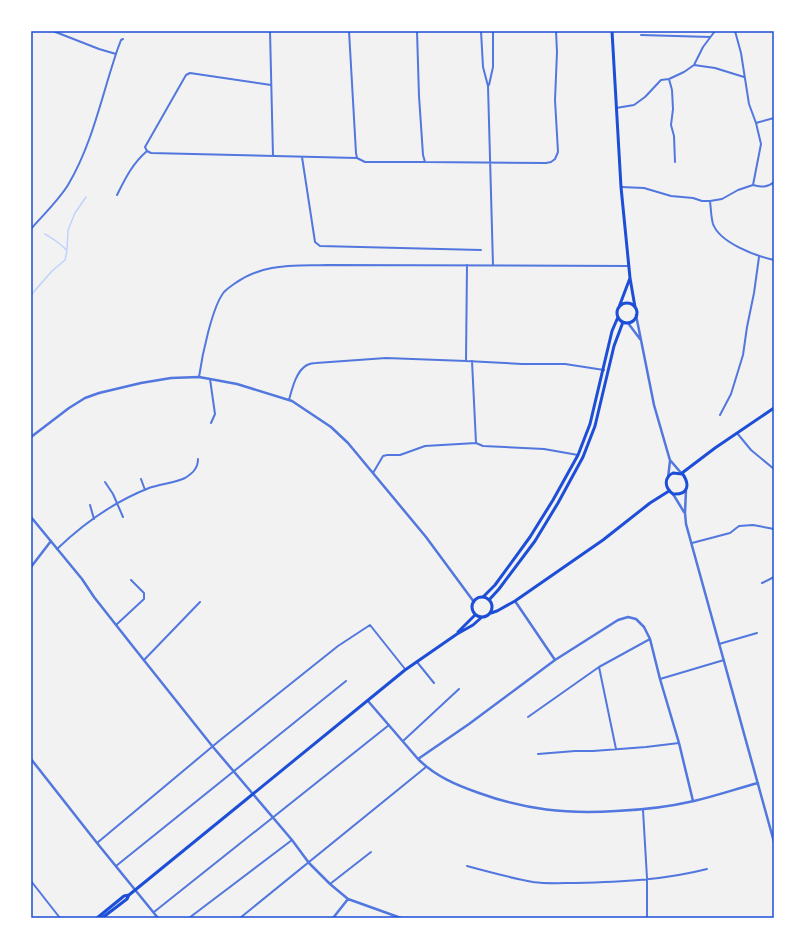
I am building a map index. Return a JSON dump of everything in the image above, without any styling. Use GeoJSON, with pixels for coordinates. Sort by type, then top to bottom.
{"type":"FeatureCollection","features":[{"type":"Feature","properties":{"kind":"main road"},"geometry":{"type":"LineString","coordinates":[[612,31],[621,187],[630,278],[636,315],[634,320],[628,323],[623,322],[618,317]]}},
{"type":"Feature","properties":{"kind":"main road"},"geometry":{"type":"LineString","coordinates":[[482,617],[475,615],[472,609],[474,602],[476,599],[483,597],[495,585],[530,537],[578,455],[590,424],[612,331],[618,317],[617,312],[630,278]]}},
{"type":"Feature","properties":{"kind":"main road"},"geometry":{"type":"LineString","coordinates":[[619,307],[627,303],[635,308]]}},
{"type":"Feature","properties":{"kind":"main road"},"geometry":{"type":"LineString","coordinates":[[489,600],[535,541],[583,457],[595,426],[618,332],[623,322]]}},
{"type":"Feature","properties":{"kind":"main road"},"geometry":{"type":"LineString","coordinates":[[682,474],[736,433],[774,408]]}},
{"type":"Feature","properties":{"kind":"main road"},"geometry":{"type":"LineString","coordinates":[[673,473],[682,474],[687,479],[688,483],[686,490],[680,494],[673,494],[669,491],[666,485],[668,478],[673,473]]}},
{"type":"Feature","properties":{"kind":"main road"},"geometry":{"type":"LineString","coordinates":[[102,918],[127,899],[135,889],[178,853],[406,670],[457,634],[473,625],[482,617],[485,617],[515,601],[603,540],[650,503],[669,491]]}},
{"type":"Feature","properties":{"kind":"main road"},"geometry":{"type":"LineString","coordinates":[[483,597],[489,600],[492,606],[491,613]]}},
{"type":"Feature","properties":{"kind":"main road"},"geometry":{"type":"LineString","coordinates":[[457,634],[475,615]]}},
{"type":"Feature","properties":{"kind":"main road"},"geometry":{"type":"LineString","coordinates":[[97,918],[124,896],[129,895]]}},
{"type":"Feature","properties":{"kind":"street"},"geometry":{"type":"LineString","coordinates":[[53,31],[116,54]]}},
{"type":"Feature","properties":{"kind":"street"},"geometry":{"type":"LineString","coordinates":[[270,31],[273,156]]}},
{"type":"Feature","properties":{"kind":"street"},"geometry":{"type":"LineString","coordinates":[[349,31],[352,101],[357,158]]}},
{"type":"Feature","properties":{"kind":"street"},"geometry":{"type":"LineString","coordinates":[[417,31],[419,96],[423,155],[425,162]]}},
{"type":"Feature","properties":{"kind":"street"},"geometry":{"type":"LineString","coordinates":[[481,31],[483,67],[488,86],[493,265]]}},
{"type":"Feature","properties":{"kind":"street"},"geometry":{"type":"LineString","coordinates":[[488,86],[493,67],[493,31]]}},
{"type":"Feature","properties":{"kind":"street"},"geometry":{"type":"LineString","coordinates":[[147,151],[151,153],[357,158],[365,162],[551,162],[555,159],[558,152],[555,100],[557,52],[556,31]]}},
{"type":"Feature","properties":{"kind":"street"},"geometry":{"type":"LineString","coordinates":[[616,108],[634,105],[645,97],[661,80],[669,79],[684,72],[694,65],[703,47],[715,31]]}},
{"type":"Feature","properties":{"kind":"street"},"geometry":{"type":"LineString","coordinates":[[735,31],[741,53],[749,104],[761,140],[761,148],[753,184]]}},
{"type":"Feature","properties":{"kind":"street"},"geometry":{"type":"LineString","coordinates":[[641,35],[710,37]]}},
{"type":"Feature","properties":{"kind":"street"},"geometry":{"type":"LineString","coordinates":[[31,229],[67,186],[81,160],[92,133],[116,54],[121,40],[123,39]]}},
{"type":"Feature","properties":{"kind":"street"},"geometry":{"type":"LineString","coordinates":[[694,65],[715,68],[744,77]]}},
{"type":"Feature","properties":{"kind":"street"},"geometry":{"type":"LineString","coordinates":[[147,151],[145,147],[186,75],[190,73],[272,84]]}},
{"type":"Feature","properties":{"kind":"street"},"geometry":{"type":"LineString","coordinates":[[669,79],[672,90],[673,109],[671,126],[674,136],[675,162]]}},
{"type":"Feature","properties":{"kind":"street"},"geometry":{"type":"LineString","coordinates":[[756,123],[774,118]]}},
{"type":"Feature","properties":{"kind":"street"},"geometry":{"type":"LineString","coordinates":[[117,196],[130,170],[138,159],[147,151]]}},
{"type":"Feature","properties":{"kind":"street"},"geometry":{"type":"LineString","coordinates":[[302,157],[315,242],[317,245],[481,250]]}},
{"type":"Feature","properties":{"kind":"street"},"geometry":{"type":"LineString","coordinates":[[621,187],[644,188],[671,196],[693,198],[710,202],[722,199],[753,184],[762,187],[769,186],[774,182]]}},
{"type":"Feature","properties":{"kind":"street"},"geometry":{"type":"LineString","coordinates":[[710,202],[713,224],[717,232],[730,242],[759,257],[774,260]]}},
{"type":"Feature","properties":{"kind":"street"},"geometry":{"type":"LineString","coordinates":[[720,414],[731,394],[743,355],[759,257]]}},
{"type":"Feature","properties":{"kind":"street"},"geometry":{"type":"LineString","coordinates":[[466,361],[467,265]]}},
{"type":"Feature","properties":{"kind":"street"},"geometry":{"type":"LineString","coordinates":[[199,377],[215,307],[225,291],[246,276],[259,270],[283,266],[629,266]]}},
{"type":"Feature","properties":{"kind":"street"},"geometry":{"type":"LineString","coordinates":[[636,315],[654,405],[670,460],[668,478]]}},
{"type":"Feature","properties":{"kind":"street"},"geometry":{"type":"LineString","coordinates":[[628,323],[640,339]]}},
{"type":"Feature","properties":{"kind":"street"},"geometry":{"type":"LineString","coordinates":[[289,400],[294,382],[301,371],[307,365],[311,364],[386,358],[522,364],[565,364],[604,370]]}},
{"type":"Feature","properties":{"kind":"street"},"geometry":{"type":"LineString","coordinates":[[472,361],[476,443]]}},
{"type":"Feature","properties":{"kind":"street"},"geometry":{"type":"LineString","coordinates":[[31,437],[69,408],[85,398],[99,393],[171,378],[199,377],[237,384],[289,400],[304,408],[331,427],[348,442],[430,543],[474,602]]}},
{"type":"Feature","properties":{"kind":"street"},"geometry":{"type":"LineString","coordinates":[[210,379],[215,414],[211,423]]}},
{"type":"Feature","properties":{"kind":"street"},"geometry":{"type":"LineString","coordinates":[[736,433],[751,450],[774,469]]}},
{"type":"Feature","properties":{"kind":"street"},"geometry":{"type":"LineString","coordinates":[[373,473],[383,456],[400,455],[425,446],[476,443],[484,446],[544,449],[578,455]]}},
{"type":"Feature","properties":{"kind":"street"},"geometry":{"type":"LineString","coordinates":[[57,549],[94,519],[118,504],[145,490],[185,478],[196,470],[198,459]]}},
{"type":"Feature","properties":{"kind":"street"},"geometry":{"type":"LineString","coordinates":[[670,460],[682,474]]}},
{"type":"Feature","properties":{"kind":"street"},"geometry":{"type":"LineString","coordinates":[[141,479],[145,490]]}},
{"type":"Feature","properties":{"kind":"street"},"geometry":{"type":"LineString","coordinates":[[105,482],[113,494],[123,517]]}},
{"type":"Feature","properties":{"kind":"street"},"geometry":{"type":"LineString","coordinates":[[686,490],[685,513],[692,543],[772,830],[774,842]]}},
{"type":"Feature","properties":{"kind":"street"},"geometry":{"type":"LineString","coordinates":[[673,494],[685,513]]}},
{"type":"Feature","properties":{"kind":"street"},"geometry":{"type":"LineString","coordinates":[[90,505],[94,519]]}},
{"type":"Feature","properties":{"kind":"street"},"geometry":{"type":"LineString","coordinates":[[31,517],[213,747],[273,817],[309,863],[348,899],[401,918]]}},
{"type":"Feature","properties":{"kind":"street"},"geometry":{"type":"LineString","coordinates":[[692,543],[730,533],[739,526],[754,525],[774,530]]}},
{"type":"Feature","properties":{"kind":"street"},"geometry":{"type":"LineString","coordinates":[[31,567],[51,541]]}},
{"type":"Feature","properties":{"kind":"street"},"geometry":{"type":"LineString","coordinates":[[762,583],[774,577]]}},
{"type":"Feature","properties":{"kind":"street"},"geometry":{"type":"LineString","coordinates":[[116,625],[144,599],[144,593],[131,580]]}},
{"type":"Feature","properties":{"kind":"street"},"geometry":{"type":"LineString","coordinates":[[515,601],[555,660]]}},
{"type":"Feature","properties":{"kind":"street"},"geometry":{"type":"LineString","coordinates":[[144,660],[200,602]]}},
{"type":"Feature","properties":{"kind":"street"},"geometry":{"type":"LineString","coordinates":[[418,759],[469,724],[555,660],[618,620],[628,616],[636,619],[644,626],[650,639],[679,743],[693,802]]}},
{"type":"Feature","properties":{"kind":"street"},"geometry":{"type":"LineString","coordinates":[[97,843],[338,646],[370,625],[406,670]]}},
{"type":"Feature","properties":{"kind":"street"},"geometry":{"type":"LineString","coordinates":[[719,644],[757,633]]}},
{"type":"Feature","properties":{"kind":"street"},"geometry":{"type":"LineString","coordinates":[[528,717],[599,667],[650,639]]}},
{"type":"Feature","properties":{"kind":"street"},"geometry":{"type":"LineString","coordinates":[[660,679],[724,660]]}},
{"type":"Feature","properties":{"kind":"street"},"geometry":{"type":"LineString","coordinates":[[417,662],[434,683]]}},
{"type":"Feature","properties":{"kind":"street"},"geometry":{"type":"LineString","coordinates":[[599,667],[616,749]]}},
{"type":"Feature","properties":{"kind":"street"},"geometry":{"type":"LineString","coordinates":[[116,866],[346,681]]}},
{"type":"Feature","properties":{"kind":"street"},"geometry":{"type":"LineString","coordinates":[[403,741],[459,689]]}},
{"type":"Feature","properties":{"kind":"street"},"geometry":{"type":"LineString","coordinates":[[368,701],[418,759],[426,767],[438,775],[470,790],[538,809],[571,812],[644,810],[693,802],[758,783]]}},
{"type":"Feature","properties":{"kind":"street"},"geometry":{"type":"LineString","coordinates":[[154,912],[389,724]]}},
{"type":"Feature","properties":{"kind":"street"},"geometry":{"type":"LineString","coordinates":[[538,754],[646,747],[679,743]]}},
{"type":"Feature","properties":{"kind":"street"},"geometry":{"type":"LineString","coordinates":[[31,760],[158,918]]}},
{"type":"Feature","properties":{"kind":"street"},"geometry":{"type":"LineString","coordinates":[[240,918],[426,767]]}},
{"type":"Feature","properties":{"kind":"street"},"geometry":{"type":"LineString","coordinates":[[644,810],[647,918]]}},
{"type":"Feature","properties":{"kind":"street"},"geometry":{"type":"LineString","coordinates":[[189,918],[292,840]]}},
{"type":"Feature","properties":{"kind":"street"},"geometry":{"type":"LineString","coordinates":[[330,884],[371,852]]}},
{"type":"Feature","properties":{"kind":"street"},"geometry":{"type":"LineString","coordinates":[[468,866],[534,882],[605,882],[681,876],[707,869]]}},
{"type":"Feature","properties":{"kind":"street"},"geometry":{"type":"LineString","coordinates":[[31,881],[60,918]]}},
{"type":"Feature","properties":{"kind":"street"},"geometry":{"type":"LineString","coordinates":[[333,918],[348,899]]}},
{"type":"Feature","properties":{"kind":"waterway"},"geometry":{"type":"LineString","coordinates":[[67,249],[68,230],[75,213],[86,197]]}},
{"type":"Feature","properties":{"kind":"waterway"},"geometry":{"type":"LineString","coordinates":[[31,295],[52,271],[65,260],[67,251],[65,248],[60,243],[45,234]]}}]}
